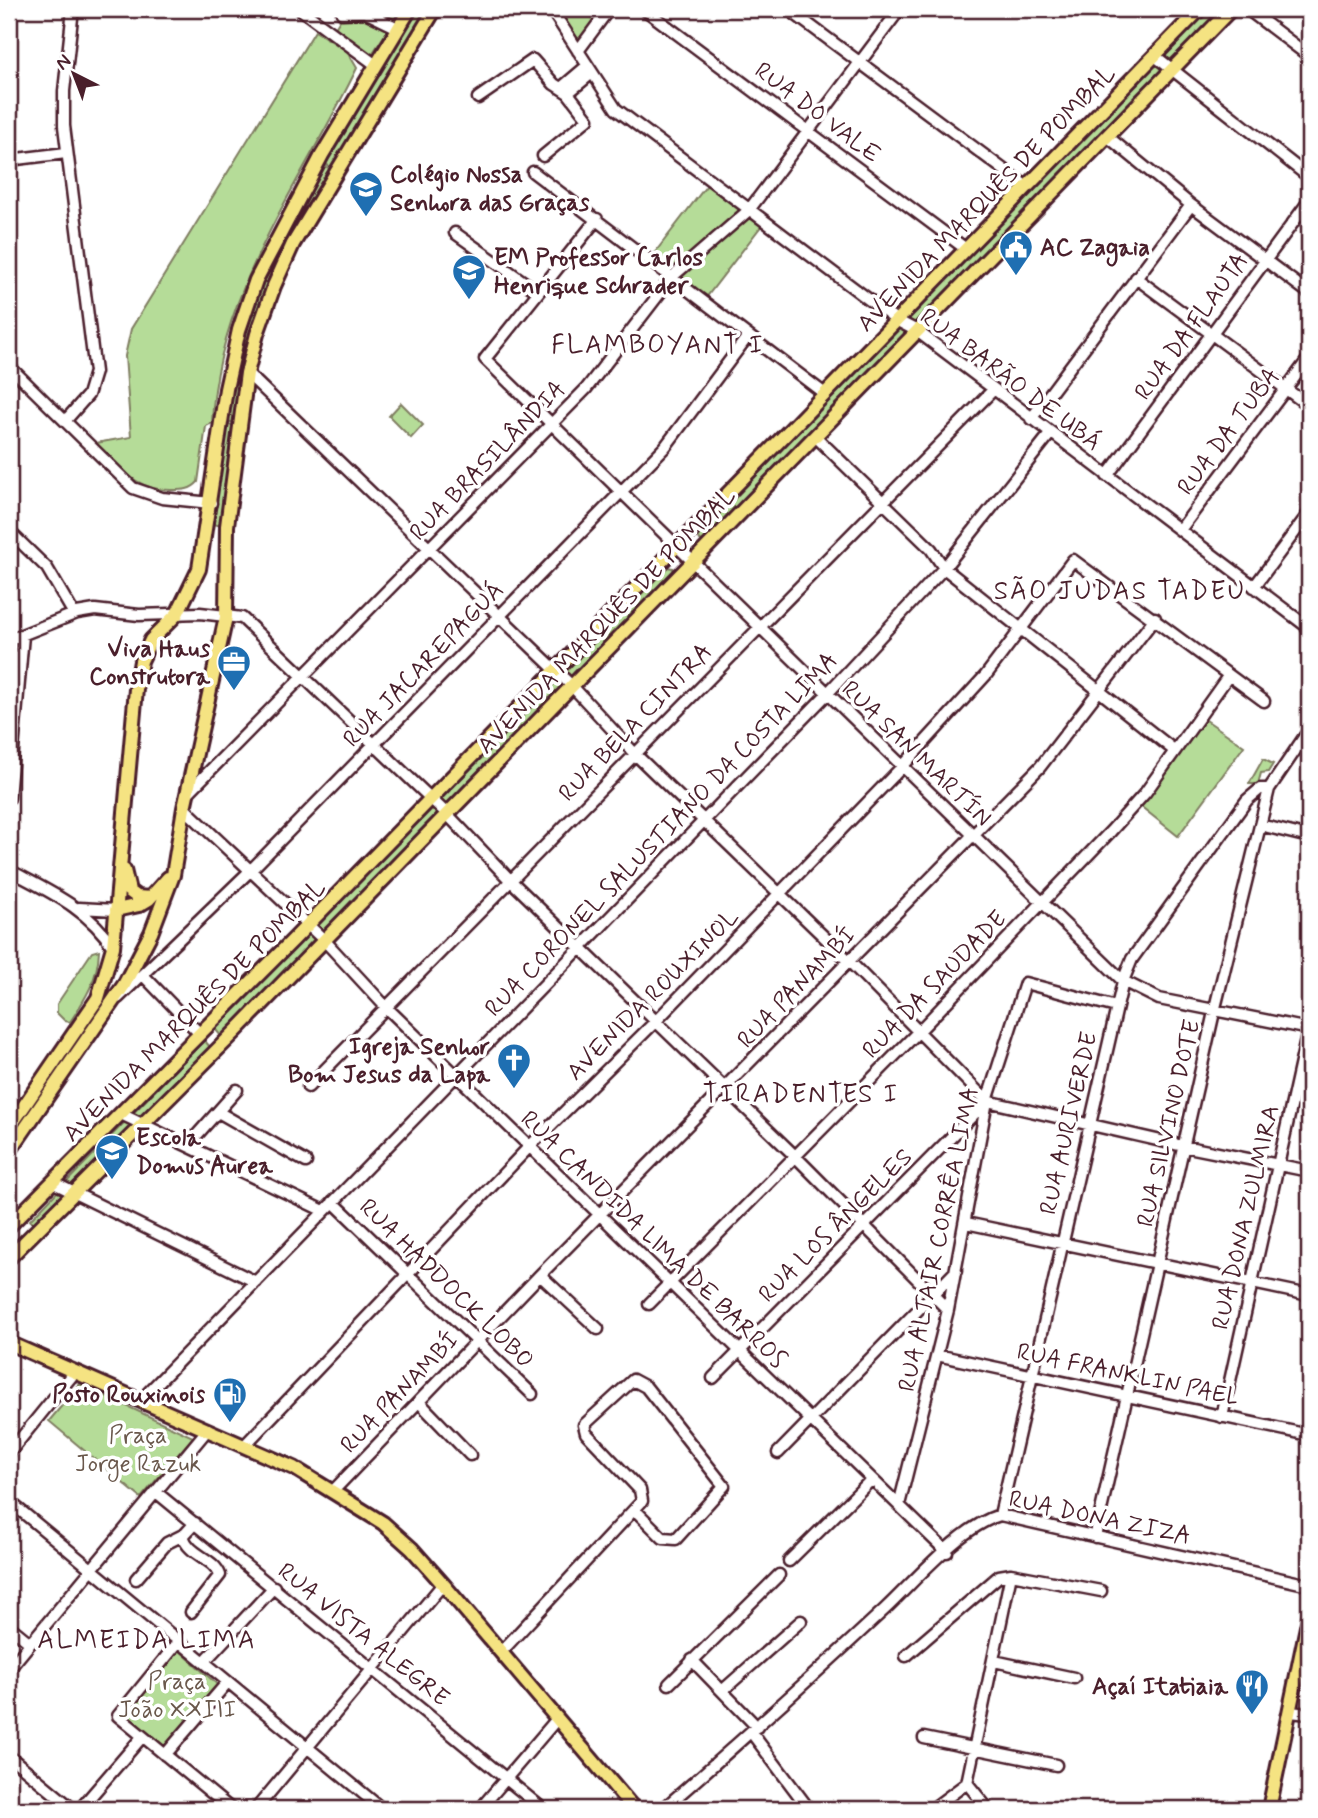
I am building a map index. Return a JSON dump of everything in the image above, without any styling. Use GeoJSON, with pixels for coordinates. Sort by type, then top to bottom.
{"type":"FeatureCollection","features":[{"type":"Feature","properties":{"kind":"main road"},"geometry":{"type":"LineString","coordinates":[[9,1128],[98,998],[113,947],[136,689],[141,661],[151,640],[177,614],[199,569],[226,389],[247,304],[276,237],[345,114],[410,9]]}},
{"type":"Feature","properties":{"kind":"main road"},"geometry":{"type":"LineString","coordinates":[[9,1152],[110,1006],[151,933],[173,875],[184,808],[227,615],[229,504],[247,373],[274,286],[293,244],[435,9]]}},
{"type":"Feature","properties":{"kind":"main road","name":"AVENIDA MARQUÊS DE POMBAL"},"geometry":{"type":"LineString","coordinates":[[12,1223],[313,920],[1200,9]]}},
{"type":"Feature","properties":{"kind":"main road","name":"AVENIDA MARQUÊS DE POMBAL"},"geometry":{"type":"LineString","coordinates":[[13,1254],[76,1194],[329,936],[1231,9]]}},
{"type":"Feature","properties":{"kind":"main road"},"geometry":{"type":"LineString","coordinates":[[398,29],[407,42],[405,58]]}},
{"type":"Feature","properties":{"kind":"main road"},"geometry":{"type":"LineString","coordinates":[[1174,36],[1167,51],[1174,68]]}},
{"type":"Feature","properties":{"kind":"main road"},"geometry":{"type":"LineString","coordinates":[[1148,95],[1154,79],[1151,60]]}},
{"type":"Feature","properties":{"kind":"main road"},"geometry":{"type":"LineString","coordinates":[[345,114],[343,130],[353,143]]}},
{"type":"Feature","properties":{"kind":"main road"},"geometry":{"type":"LineString","coordinates":[[1030,183],[1041,177],[1049,180],[1052,188],[1049,196]]}},
{"type":"Feature","properties":{"kind":"main road"},"geometry":{"type":"LineString","coordinates":[[1014,200],[1011,208],[1015,215],[1023,218],[1030,215]]}},
{"type":"Feature","properties":{"kind":"main road"},"geometry":{"type":"LineString","coordinates":[[907,310],[920,328]]}},
{"type":"Feature","properties":{"kind":"main road"},"geometry":{"type":"LineString","coordinates":[[883,334],[900,349]]}},
{"type":"Feature","properties":{"kind":"main road"},"geometry":{"type":"LineString","coordinates":[[211,503],[229,504]]}},
{"type":"Feature","properties":{"kind":"main road"},"geometry":{"type":"LineString","coordinates":[[682,541],[698,556]]}},
{"type":"Feature","properties":{"kind":"main road"},"geometry":{"type":"LineString","coordinates":[[664,559],[675,567],[679,576]]}},
{"type":"Feature","properties":{"kind":"main road"},"geometry":{"type":"LineString","coordinates":[[560,666],[576,682]]}},
{"type":"Feature","properties":{"kind":"main road"},"geometry":{"type":"LineString","coordinates":[[540,687],[548,690],[557,701]]}},
{"type":"Feature","properties":{"kind":"main road"},"geometry":{"type":"LineString","coordinates":[[435,794],[447,803],[451,810]]}},
{"type":"Feature","properties":{"kind":"main road"},"geometry":{"type":"LineString","coordinates":[[415,815],[427,822],[432,830]]}},
{"type":"Feature","properties":{"kind":"main road"},"geometry":{"type":"LineString","coordinates":[[116,909],[139,905],[150,898],[170,874],[179,848]]}},
{"type":"Feature","properties":{"kind":"main road"},"geometry":{"type":"LineString","coordinates":[[121,852],[129,891],[137,897],[150,898]]}},
{"type":"Feature","properties":{"kind":"main road"},"geometry":{"type":"LineString","coordinates":[[313,920],[322,924],[329,936]]}},
{"type":"Feature","properties":{"kind":"main road"},"geometry":{"type":"LineString","coordinates":[[293,940],[309,956]]}},
{"type":"Feature","properties":{"kind":"main road"},"geometry":{"type":"LineString","coordinates":[[12,1223],[13,1254]]}},
{"type":"Feature","properties":{"kind":"main road"},"geometry":{"type":"LineString","coordinates":[[9,1343],[245,1445],[334,1490],[383,1523],[412,1549],[443,1584],[632,1809]]}},
{"type":"Feature","properties":{"kind":"main road"},"geometry":{"type":"LineString","coordinates":[[1269,1809],[1309,1617]]}},
{"type":"Feature","properties":{"kind":"street"},"geometry":{"type":"LineString","coordinates":[[66,419],[88,395],[95,372],[66,153],[64,91],[73,9]]}},
{"type":"Feature","properties":{"kind":"street"},"geometry":{"type":"LineString","coordinates":[[300,9],[376,65]]}},
{"type":"Feature","properties":{"kind":"street","name":"RUA BARÃO DE UBÁ"},"geometry":{"type":"LineString","coordinates":[[551,9],[616,109],[896,320],[920,328],[1031,419],[1309,628]]}},
{"type":"Feature","properties":{"kind":"street"},"geometry":{"type":"LineString","coordinates":[[578,51],[609,9]]}},
{"type":"Feature","properties":{"kind":"street","name":"RUA DO VALE"},"geometry":{"type":"LineString","coordinates":[[644,9],[966,249]]}},
{"type":"Feature","properties":{"kind":"street"},"geometry":{"type":"LineString","coordinates":[[788,9],[1030,183]]}},
{"type":"Feature","properties":{"kind":"street","name":"RUA BRASILÂNDIA"},"geometry":{"type":"LineString","coordinates":[[188,793],[586,389],[673,276],[749,210],[900,9]]}},
{"type":"Feature","properties":{"kind":"street"},"geometry":{"type":"LineString","coordinates":[[1247,9],[1309,56]]}},
{"type":"Feature","properties":{"kind":"street"},"geometry":{"type":"LineString","coordinates":[[330,31],[343,11],[365,10],[398,29]]}},
{"type":"Feature","properties":{"kind":"street"},"geometry":{"type":"LineString","coordinates":[[478,98],[533,60],[554,84],[564,90],[588,119],[543,156]]}},
{"type":"Feature","properties":{"kind":"street"},"geometry":{"type":"LineString","coordinates":[[1151,60],[1174,68],[1309,177]]}},
{"type":"Feature","properties":{"kind":"street"},"geometry":{"type":"LineString","coordinates":[[564,90],[590,69]]}},
{"type":"Feature","properties":{"kind":"street"},"geometry":{"type":"LineString","coordinates":[[1108,136],[1191,205],[1309,293]]}},
{"type":"Feature","properties":{"kind":"street"},"geometry":{"type":"LineString","coordinates":[[9,160],[66,153]]}},
{"type":"Feature","properties":{"kind":"street"},"geometry":{"type":"LineString","coordinates":[[533,172],[825,394]]}},
{"type":"Feature","properties":{"kind":"street","name":"RUA DA FLAUTA"},"geometry":{"type":"LineString","coordinates":[[1107,476],[1309,201]]}},
{"type":"Feature","properties":{"kind":"street"},"geometry":{"type":"LineString","coordinates":[[1031,419],[1191,205]]}},
{"type":"Feature","properties":{"kind":"street"},"geometry":{"type":"LineString","coordinates":[[597,219],[485,359],[622,491],[682,541]]}},
{"type":"Feature","properties":{"kind":"street"},"geometry":{"type":"LineString","coordinates":[[455,233],[538,292]]}},
{"type":"Feature","properties":{"kind":"street"},"geometry":{"type":"LineString","coordinates":[[1136,278],[1309,406]]}},
{"type":"Feature","properties":{"kind":"street","name":"RUA JACAREPAGUÁ"},"geometry":{"type":"LineString","coordinates":[[110,1006],[252,869],[665,447],[748,336]]}},
{"type":"Feature","properties":{"kind":"street","name":"RUA DA TUBA"},"geometry":{"type":"LineString","coordinates":[[1180,530],[1309,358]]}},
{"type":"Feature","properties":{"kind":"street"},"geometry":{"type":"LineString","coordinates":[[9,366],[142,493],[211,503]]}},
{"type":"Feature","properties":{"kind":"street"},"geometry":{"type":"LineString","coordinates":[[247,373],[500,616],[560,666]]}},
{"type":"Feature","properties":{"kind":"street","name":"RUA BELA CINTRA"},"geometry":{"type":"LineString","coordinates":[[308,1087],[757,627],[994,389]]}},
{"type":"Feature","properties":{"kind":"street","name":"RUA CORONEL SALUSTIANO DA COSTA LIMA"},"geometry":{"type":"LineString","coordinates":[[141,1400],[826,695],[944,568],[1051,434]]}},
{"type":"Feature","properties":{"kind":"street"},"geometry":{"type":"LineString","coordinates":[[815,436],[931,549],[944,568],[1020,631],[1175,751]]}},
{"type":"Feature","properties":{"kind":"street"},"geometry":{"type":"LineString","coordinates":[[1254,587],[1309,513]]}},
{"type":"Feature","properties":{"kind":"street"},"geometry":{"type":"LineString","coordinates":[[9,531],[47,568],[74,614]]}},
{"type":"Feature","properties":{"kind":"street","name":"RUA SAN MARTÍN"},"geometry":{"type":"LineString","coordinates":[[698,556],[757,627],[1123,981],[1159,999],[1214,1012],[1309,1028]]}},
{"type":"Feature","properties":{"kind":"street","name":"AVENIDA ROUXINOL"},"geometry":{"type":"LineString","coordinates":[[245,1445],[529,1147],[656,1021],[901,768],[986,675],[1073,560],[1155,618]]}},
{"type":"Feature","properties":{"kind":"street"},"geometry":{"type":"LineString","coordinates":[[9,640],[74,614],[96,610],[139,615],[227,615],[242,618],[375,743],[435,794]]}},
{"type":"Feature","properties":{"kind":"street"},"geometry":{"type":"LineString","coordinates":[[1155,618],[1264,701]]}},
{"type":"Feature","properties":{"kind":"street","name":"RUA PANAMBÍ"},"geometry":{"type":"LineString","coordinates":[[334,1490],[540,1275],[1040,767],[1155,618]]}},
{"type":"Feature","properties":{"kind":"street"},"geometry":{"type":"LineString","coordinates":[[9,798],[23,635]]}},
{"type":"Feature","properties":{"kind":"street"},"geometry":{"type":"LineString","coordinates":[[9,652],[20,665]]}},
{"type":"Feature","properties":{"kind":"street","name":"RUA DA SAUDADE"},"geometry":{"type":"LineString","coordinates":[[649,1304],[919,1031],[1128,812],[1229,676]]}},
{"type":"Feature","properties":{"kind":"street"},"geometry":{"type":"LineString","coordinates":[[576,682],[635,753],[849,961],[987,1101],[1183,1146],[1309,1171]]}},
{"type":"Feature","properties":{"kind":"street","name":"RUA SILVINO DOTE"},"geometry":{"type":"LineString","coordinates":[[1095,1537],[1214,1012],[1269,789],[1309,730]]}},
{"type":"Feature","properties":{"kind":"street","name":"RUA AURIVERDE"},"geometry":{"type":"LineString","coordinates":[[1000,1515],[1123,981],[1132,959],[1247,800],[1255,792],[1269,789]]}},
{"type":"Feature","properties":{"kind":"street"},"geometry":{"type":"LineString","coordinates":[[184,808],[313,920]]}},
{"type":"Feature","properties":{"kind":"street"},"geometry":{"type":"LineString","coordinates":[[451,810],[510,880],[866,1225],[948,1310]]}},
{"type":"Feature","properties":{"kind":"street"},"geometry":{"type":"LineString","coordinates":[[1260,825],[1309,837]]}},
{"type":"Feature","properties":{"kind":"street"},"geometry":{"type":"LineString","coordinates":[[9,870],[78,908],[104,933],[113,947]]}},
{"type":"Feature","properties":{"kind":"street"},"geometry":{"type":"LineString","coordinates":[[78,908],[116,909]]}},
{"type":"Feature","properties":{"kind":"street","name":"RUA CANDIDA LIMA DE BARROS"},"geometry":{"type":"LineString","coordinates":[[329,936],[385,1006],[740,1350],[809,1421],[947,1552]]}},
{"type":"Feature","properties":{"kind":"street"},"geometry":{"type":"LineString","coordinates":[[144,976],[199,1033]]}},
{"type":"Feature","properties":{"kind":"street","name":"RUA ALTAIR CORRÊA LIMA"},"geometry":{"type":"LineString","coordinates":[[899,1505],[948,1310],[987,1101],[1025,983],[1116,1007]]}},
{"type":"Feature","properties":{"kind":"street","name":"RUA DONA ZULMIRA"},"geometry":{"type":"LineString","coordinates":[[1222,1416],[1309,1028]]}},
{"type":"Feature","properties":{"kind":"street"},"geometry":{"type":"LineString","coordinates":[[187,1145],[237,1090]]}},
{"type":"Feature","properties":{"kind":"street","name":"RUA LOS ÂNGELES"},"geometry":{"type":"LineString","coordinates":[[713,1378],[987,1101]]}},
{"type":"Feature","properties":{"kind":"street"},"geometry":{"type":"LineString","coordinates":[[218,1112],[306,1162]]}},
{"type":"Feature","properties":{"kind":"street"},"geometry":{"type":"LineString","coordinates":[[121,1114],[324,1211]]}},
{"type":"Feature","properties":{"kind":"street"},"geometry":{"type":"LineString","coordinates":[[54,1183],[256,1282]]}},
{"type":"Feature","properties":{"kind":"street","name":"RUA HADDOCK LOBO"},"geometry":{"type":"LineString","coordinates":[[333,1202],[532,1394]]}},
{"type":"Feature","properties":{"kind":"street"},"geometry":{"type":"LineString","coordinates":[[966,1223],[1309,1295]]}},
{"type":"Feature","properties":{"kind":"street"},"geometry":{"type":"LineString","coordinates":[[778,1453],[956,1271]]}},
{"type":"Feature","properties":{"kind":"street"},"geometry":{"type":"LineString","coordinates":[[540,1275],[597,1329]]}},
{"type":"Feature","properties":{"kind":"street","name":"RUA FRANKLIN PAEL"},"geometry":{"type":"LineString","coordinates":[[937,1355],[1309,1435]]}},
{"type":"Feature","properties":{"kind":"street"},"geometry":{"type":"LineString","coordinates":[[9,1453],[75,1372]]}},
{"type":"Feature","properties":{"kind":"street"},"geometry":{"type":"LineString","coordinates":[[501,1652],[642,1501],[640,1490],[586,1433],[584,1425],[633,1380],[646,1387],[722,1480],[723,1486],[676,1539],[663,1538],[635,1510]]}},
{"type":"Feature","properties":{"kind":"street"},"geometry":{"type":"LineString","coordinates":[[419,1402],[471,1455]]}},
{"type":"Feature","properties":{"kind":"street"},"geometry":{"type":"LineString","coordinates":[[9,1669],[208,1429]]}},
{"type":"Feature","properties":{"kind":"street"},"geometry":{"type":"LineString","coordinates":[[789,1561],[872,1479]]}},
{"type":"Feature","properties":{"kind":"street","name":"RUA VISTA ALEGRE"},"geometry":{"type":"LineString","coordinates":[[156,1492],[543,1809]]}},
{"type":"Feature","properties":{"kind":"street"},"geometry":{"type":"LineString","coordinates":[[9,1501],[90,1571],[204,1662],[226,1684],[382,1809]]}},
{"type":"Feature","properties":{"kind":"street","name":"RUA DONA ZIZA"},"geometry":{"type":"LineString","coordinates":[[663,1809],[754,1730],[947,1552],[977,1526],[1000,1515],[1309,1585]]}},
{"type":"Feature","properties":{"kind":"street"},"geometry":{"type":"LineString","coordinates":[[136,1579],[167,1543],[183,1536],[195,1523]]}},
{"type":"Feature","properties":{"kind":"street"},"geometry":{"type":"LineString","coordinates":[[183,1536],[188,1548],[214,1566],[220,1575],[191,1612]]}},
{"type":"Feature","properties":{"kind":"street"},"geometry":{"type":"LineString","coordinates":[[932,1809],[967,1783],[976,1751],[1011,1574]]}},
{"type":"Feature","properties":{"kind":"street"},"geometry":{"type":"LineString","coordinates":[[906,1656],[999,1576],[1011,1574],[1101,1591]]}},
{"type":"Feature","properties":{"kind":"street"},"geometry":{"type":"LineString","coordinates":[[669,1684],[779,1576]]}},
{"type":"Feature","properties":{"kind":"street"},"geometry":{"type":"LineString","coordinates":[[256,1809],[443,1584]]}},
{"type":"Feature","properties":{"kind":"street"},"geometry":{"type":"LineString","coordinates":[[204,1662],[274,1587]]}},
{"type":"Feature","properties":{"kind":"street"},"geometry":{"type":"LineString","coordinates":[[723,1691],[802,1621]]}},
{"type":"Feature","properties":{"kind":"street"},"geometry":{"type":"LineString","coordinates":[[9,1626],[30,1643]]}},
{"type":"Feature","properties":{"kind":"street"},"geometry":{"type":"LineString","coordinates":[[179,1641],[118,1716],[231,1809]]}},
{"type":"Feature","properties":{"kind":"street"},"geometry":{"type":"LineString","coordinates":[[692,1660],[723,1691],[754,1730],[808,1809]]}},
{"type":"Feature","properties":{"kind":"street"},"geometry":{"type":"LineString","coordinates":[[994,1661],[1074,1678]]}},
{"type":"Feature","properties":{"kind":"street"},"geometry":{"type":"LineString","coordinates":[[165,1755],[226,1684]]}},
{"type":"Feature","properties":{"kind":"street"},"geometry":{"type":"LineString","coordinates":[[1290,1712],[1309,1714]]}},
{"type":"Feature","properties":{"kind":"street"},"geometry":{"type":"LineString","coordinates":[[480,1809],[556,1720]]}},
{"type":"Feature","properties":{"kind":"street"},"geometry":{"type":"LineString","coordinates":[[80,1809],[142,1737]]}},
{"type":"Feature","properties":{"kind":"street"},"geometry":{"type":"LineString","coordinates":[[924,1738],[976,1751],[1056,1765]]}},
{"type":"Feature","properties":{"kind":"street"},"geometry":{"type":"LineString","coordinates":[[9,1756],[73,1809]]}},
{"type":"Feature","properties":{"kind":"street"},"geometry":{"type":"LineString","coordinates":[[967,1783],[988,1809]]}},
{"type":"Feature","properties":{"kind":"green space"},"geometry":{"type":"Polygon","coordinates":[[[347,9],[402,9],[370,57],[335,28],[347,9]]]}},
{"type":"Feature","properties":{"kind":"green space"},"geometry":{"type":"Polygon","coordinates":[[[413,9],[431,9],[334,169],[321,161],[413,9]]]}},
{"type":"Feature","properties":{"kind":"green space"},"geometry":{"type":"Polygon","coordinates":[[[551,9],[609,9],[578,51],[551,9]]]}},
{"type":"Feature","properties":{"kind":"green space"},"geometry":{"type":"Polygon","coordinates":[[[1207,9],[1226,9],[705,542],[700,540],[698,535],[1207,9]]]}},
{"type":"Feature","properties":{"kind":"green space"},"geometry":{"type":"Polygon","coordinates":[[[315,31],[347,51],[357,68],[288,196],[246,283],[229,328],[217,375],[212,423],[206,426],[198,482],[183,490],[148,487],[121,469],[96,443],[131,437],[125,356],[131,329],[315,31]]]}},
{"type":"Feature","properties":{"kind":"green space"},"geometry":{"type":"Polygon","coordinates":[[[319,162],[333,171],[270,286],[238,423],[223,421],[248,305],[319,162]]]}},
{"type":"Feature","properties":{"kind":"green space"},"geometry":{"type":"Polygon","coordinates":[[[707,185],[762,225],[705,299],[650,259],[707,185]]]}},
{"type":"Feature","properties":{"kind":"green space"},"geometry":{"type":"Polygon","coordinates":[[[401,403],[423,425],[411,438],[389,416],[401,403]]]}},
{"type":"Feature","properties":{"kind":"green space"},"geometry":{"type":"Polygon","coordinates":[[[223,423],[238,426],[224,526],[211,524],[223,423]]]}},
{"type":"Feature","properties":{"kind":"green space"},"geometry":{"type":"Polygon","coordinates":[[[666,567],[673,568],[674,575],[222,1037],[215,1029],[666,567]]]}},
{"type":"Feature","properties":{"kind":"green space"},"geometry":{"type":"Polygon","coordinates":[[[1203,718],[1244,746],[1178,836],[1139,805],[1203,718]]]}},
{"type":"Feature","properties":{"kind":"green space"},"geometry":{"type":"Polygon","coordinates":[[[1263,759],[1273,764],[1268,772],[1261,773],[1258,784],[1249,784],[1263,759]]]}},
{"type":"Feature","properties":{"kind":"green space"},"geometry":{"type":"Polygon","coordinates":[[[99,950],[90,988],[70,1022],[65,1021],[57,1013],[57,1004],[92,952],[99,950]]]}},
{"type":"Feature","properties":{"kind":"green space"},"geometry":{"type":"Polygon","coordinates":[[[204,1040],[211,1048],[38,1226],[33,1224],[30,1220],[204,1040]]]}},
{"type":"Feature","properties":{"kind":"green space","name":"Praça Jorge Razuk"},"geometry":{"type":"Polygon","coordinates":[[[80,1384],[193,1437],[141,1498],[49,1421],[80,1384]]]}},
{"type":"Feature","properties":{"kind":"green space","name":"Praça João XXIII"},"geometry":{"type":"Polygon","coordinates":[[[179,1650],[220,1687],[167,1748],[125,1715],[179,1650]]]}},
{"type":"Feature","properties":{"kind":"place","name":"Colégio Nossa Senhora das Graças"},"geometry":{"type":"Point","coordinates":[366,218]}},
{"type":"Feature","properties":{"kind":"place","name":"AC Zagaia"},"geometry":{"type":"Point","coordinates":[1016,277]}},
{"type":"Feature","properties":{"kind":"place","name":"EM Professor Carlos Henrique Schrader"},"geometry":{"type":"Point","coordinates":[469,301]}},
{"type":"Feature","properties":{"kind":"place","name":"Viva Haus Construtora"},"geometry":{"type":"Point","coordinates":[234,692]}},
{"type":"Feature","properties":{"kind":"place","name":"Igreja Senhor Bom Jesus da Lapa"},"geometry":{"type":"Point","coordinates":[514,1090]}},
{"type":"Feature","properties":{"kind":"place","name":"Escola Domus Aurea"},"geometry":{"type":"Point","coordinates":[112,1181]}},
{"type":"Feature","properties":{"kind":"place","name":"Posto Rouxinois"},"geometry":{"type":"Point","coordinates":[230,1424]}},
{"type":"Feature","properties":{"kind":"place","name":"Açaí Itatiaia"},"geometry":{"type":"Point","coordinates":[1252,1716]}},
{"type":"Feature","properties":{"kind":"district","name":"FLAMBOYANT I"},"geometry":{"type":"Point","coordinates":[658,344]}},
{"type":"Feature","properties":{"kind":"district","name":"SÃO JUDAS TADEU"},"geometry":{"type":"Point","coordinates":[1120,590]}},
{"type":"Feature","properties":{"kind":"district","name":"TIRADENTES I"},"geometry":{"type":"Point","coordinates":[801,1093]}},
{"type":"Feature","properties":{"kind":"district","name":"ALMEIDA LIMA"},"geometry":{"type":"Point","coordinates":[147,1639]}}]}
